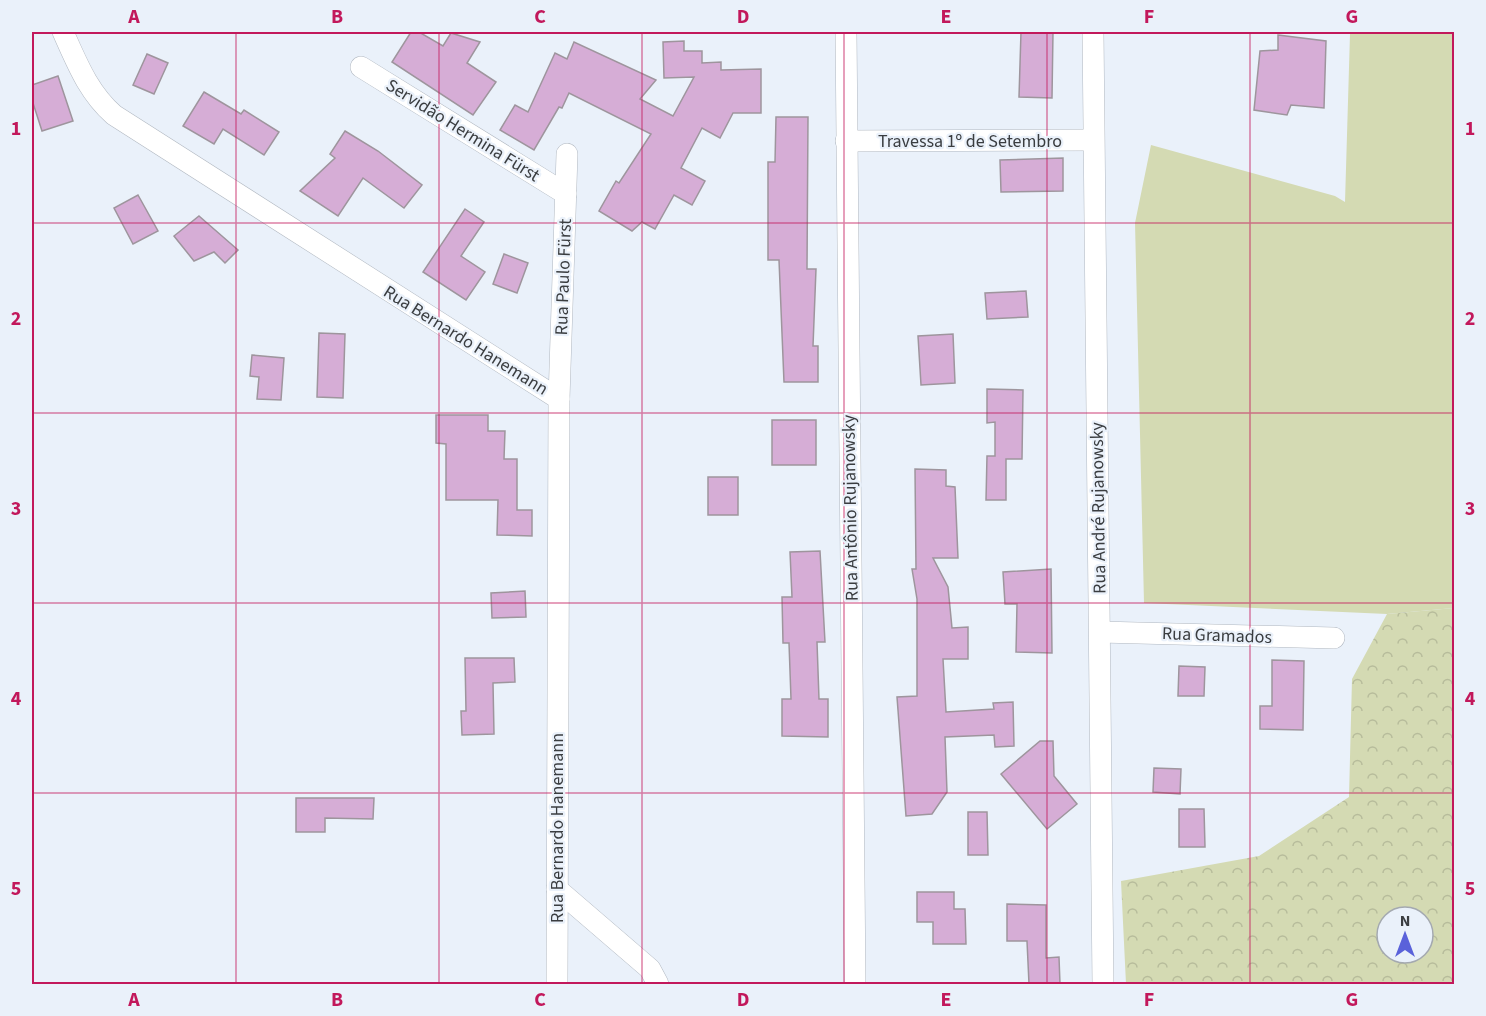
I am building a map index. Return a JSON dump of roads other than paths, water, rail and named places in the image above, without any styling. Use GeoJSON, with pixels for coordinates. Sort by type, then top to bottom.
{"type":"FeatureCollection","features":[{"type":"Feature","properties":{"kind":"street","name":"Rua Bernardo Hanemann"},"geometry":{"type":"LineString","coordinates":[[63,32],[86,81],[98,100],[114,115],[559,399],[557,984]]}},
{"type":"Feature","properties":{"kind":"street","name":"Rua Antônio Rujanowsky"},"geometry":{"type":"LineString","coordinates":[[846,32],[855,984]]}},
{"type":"Feature","properties":{"kind":"street","name":"Rua André Rujanowsky"},"geometry":{"type":"LineString","coordinates":[[1093,32],[1103,984]]}},
{"type":"Feature","properties":{"kind":"street","name":"Servidão Hermina Fürst"},"geometry":{"type":"LineString","coordinates":[[361,67],[566,194]]}},
{"type":"Feature","properties":{"kind":"street","name":"Travessa 1º de Setembro"},"geometry":{"type":"LineString","coordinates":[[846,141],[1093,140]]}},
{"type":"Feature","properties":{"kind":"street","name":"Rua Paulo Fürst"},"geometry":{"type":"LineString","coordinates":[[559,399],[567,154]]}},
{"type":"Feature","properties":{"kind":"street","name":"Rua Gramados"},"geometry":{"type":"LineString","coordinates":[[1100,632],[1334,638]]}},
{"type":"Feature","properties":{"kind":"street"},"geometry":{"type":"LineString","coordinates":[[557,889],[650,969],[658,984]]}}]}
